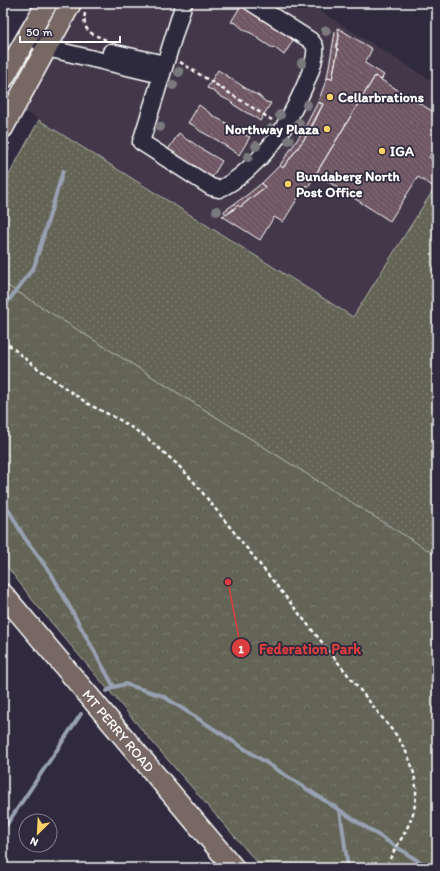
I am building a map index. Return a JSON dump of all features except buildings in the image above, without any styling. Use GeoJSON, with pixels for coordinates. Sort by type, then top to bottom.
{"type":"FeatureCollection","features":[{"type":"Feature","properties":{"kind":"main road"},"geometry":{"type":"LineString","coordinates":[[3,79],[48,3]]}},
{"type":"Feature","properties":{"kind":"main road"},"geometry":{"type":"LineString","coordinates":[[6,136],[50,43],[78,7]]}},
{"type":"Feature","properties":{"kind":"main road","name":"MT PERRY ROAD"},"geometry":{"type":"LineString","coordinates":[[3,594],[234,868]]}},
{"type":"Feature","properties":{"kind":"lane"},"geometry":{"type":"LineString","coordinates":[[184,3],[141,142],[215,189],[222,188],[247,170],[273,143],[292,110],[309,74],[314,55],[315,46],[310,40],[252,3]]}},
{"type":"Feature","properties":{"kind":"lane"},"geometry":{"type":"LineString","coordinates":[[30,35],[50,43],[165,63]]}},
{"type":"Feature","properties":{"kind":"path"},"geometry":{"type":"LineString","coordinates":[[78,7],[88,31],[106,40]]}},
{"type":"Feature","properties":{"kind":"path"},"geometry":{"type":"LineString","coordinates":[[165,63],[183,64],[283,127]]}},
{"type":"Feature","properties":{"kind":"path"},"geometry":{"type":"LineString","coordinates":[[3,172],[6,136]]}},
{"type":"Feature","properties":{"kind":"path"},"geometry":{"type":"LineString","coordinates":[[3,340],[33,365],[75,395],[134,428],[177,464],[194,482],[396,735],[405,748],[411,762],[415,779],[416,795],[411,822],[393,851],[387,868]]}},
{"type":"Feature","properties":{"kind":"shaded area"},"geometry":{"type":"Polygon","coordinates":[[[59,3],[307,3],[437,84],[437,184],[353,318],[7,101],[59,3]]]}},
{"type":"Feature","properties":{"kind":"green space"},"geometry":{"type":"Polygon","coordinates":[[[39,120],[353,317],[437,184],[437,556],[3,283],[3,186],[39,120]]]}},
{"type":"Feature","properties":{"kind":"green space"},"geometry":{"type":"Polygon","coordinates":[[[3,283],[437,556],[437,868],[262,868],[154,744],[34,602],[3,561],[3,283]]]}},
{"type":"Feature","properties":{"kind":"waterway"},"geometry":{"type":"LineString","coordinates":[[3,308],[34,267],[63,171]]}},
{"type":"Feature","properties":{"kind":"waterway"},"geometry":{"type":"LineString","coordinates":[[3,500],[24,537],[52,575],[114,687]]}},
{"type":"Feature","properties":{"kind":"waterway"},"geometry":{"type":"LineString","coordinates":[[107,691],[125,684],[163,696],[429,868]]}},
{"type":"Feature","properties":{"kind":"waterway"},"geometry":{"type":"LineString","coordinates":[[3,830],[81,714]]}},
{"type":"Feature","properties":{"kind":"waterway"},"geometry":{"type":"LineString","coordinates":[[340,810],[348,868]]}},
{"type":"Feature","properties":{"kind":"place","name":"Cellarbrations"},"geometry":{"type":"Point","coordinates":[330,97]}},
{"type":"Feature","properties":{"kind":"place","name":"Northway Plaza"},"geometry":{"type":"Point","coordinates":[327,129]}},
{"type":"Feature","properties":{"kind":"place","name":"IGA"},"geometry":{"type":"Point","coordinates":[382,151]}},
{"type":"Feature","properties":{"kind":"place","name":"Bundaberg North Post Office"},"geometry":{"type":"Point","coordinates":[288,184]}},
{"type":"Feature","properties":{"kind":"place","name":"Federation Park"},"geometry":{"type":"Point","coordinates":[228,582]}}]}
